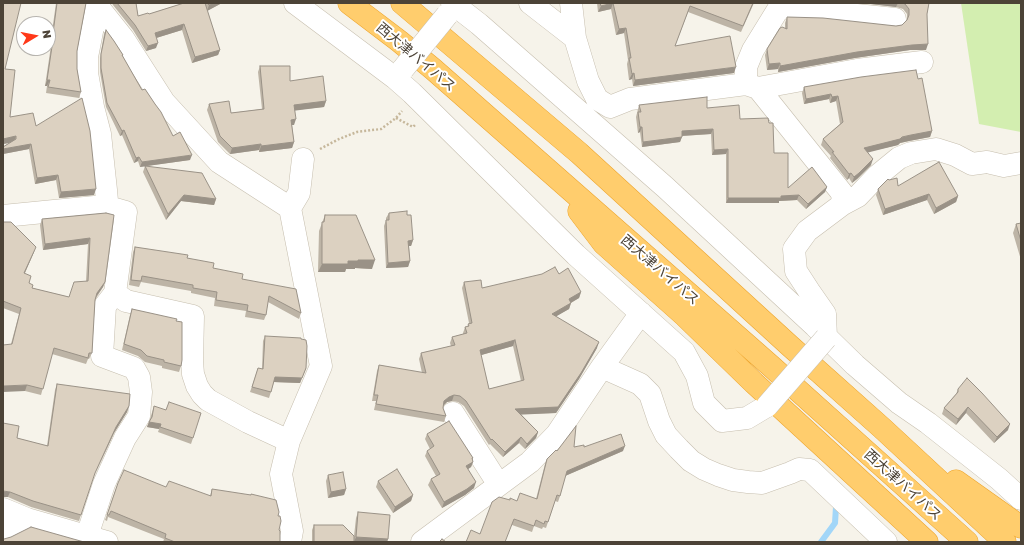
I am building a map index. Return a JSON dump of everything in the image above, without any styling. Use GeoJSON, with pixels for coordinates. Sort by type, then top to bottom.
{"type":"FeatureCollection","features":[{"type":"Feature","properties":{"kind":"highway","name":"西大津バイパス"},"geometry":{"type":"LineString","coordinates":[[350,3],[433,69],[772,367],[967,542]]}},
{"type":"Feature","properties":{"kind":"highway","name":"西大津バイパス"},"geometry":{"type":"LineString","coordinates":[[402,3],[579,153],[882,428],[1005,542]]}},
{"type":"Feature","properties":{"kind":"highway"},"geometry":{"type":"LineString","coordinates":[[552,174],[604,244],[684,316],[754,383],[927,542]]}},
{"type":"Feature","properties":{"kind":"highway"},"geometry":{"type":"LineString","coordinates":[[882,428],[1021,527]]}},
{"type":"Feature","properties":{"kind":"street"},"geometry":{"type":"LineString","coordinates":[[295,3],[399,74],[412,93],[576,255],[684,352],[697,376],[704,403],[722,421],[747,418],[767,406],[826,338],[825,314],[796,271],[794,249],[807,231],[843,204],[858,196],[877,176],[899,158],[911,153],[936,148],[955,155],[972,164],[987,162],[1004,166],[1021,163]]}},
{"type":"Feature","properties":{"kind":"street"},"geometry":{"type":"LineString","coordinates":[[530,3],[575,38]]}},
{"type":"Feature","properties":{"kind":"street"},"geometry":{"type":"LineString","coordinates":[[571,3],[575,38],[588,81],[597,99],[610,106],[623,149]]}},
{"type":"Feature","properties":{"kind":"street"},"geometry":{"type":"LineString","coordinates":[[96,4],[87,57],[87,73],[93,107],[100,134],[107,201],[105,206]]}},
{"type":"Feature","properties":{"kind":"street"},"geometry":{"type":"LineString","coordinates":[[96,4],[123,38],[164,102],[219,162],[290,208]]}},
{"type":"Feature","properties":{"kind":"street"},"geometry":{"type":"LineString","coordinates":[[843,204],[842,193],[752,86],[746,67],[775,6],[895,19]]}},
{"type":"Feature","properties":{"kind":"street"},"geometry":{"type":"LineString","coordinates":[[399,74],[453,7],[479,24],[665,187],[855,365],[899,403],[928,423],[1021,499]]}},
{"type":"Feature","properties":{"kind":"street"},"geometry":{"type":"LineString","coordinates":[[610,106],[630,99],[752,86],[922,62]]}},
{"type":"Feature","properties":{"kind":"street"},"geometry":{"type":"LineString","coordinates":[[290,542],[292,531],[281,474],[289,441],[321,366],[290,208],[299,193],[303,159]]}},
{"type":"Feature","properties":{"kind":"street"},"geometry":{"type":"LineString","coordinates":[[3,216],[105,206],[126,212],[115,293],[105,306],[102,356],[134,368],[139,377],[141,392],[138,416],[125,438],[104,484],[97,539],[27,519],[3,509]]}},
{"type":"Feature","properties":{"kind":"street"},"geometry":{"type":"LineString","coordinates":[[115,293],[126,301],[193,316],[192,362],[197,386],[202,394],[208,400],[248,422],[289,441]]}},
{"type":"Feature","properties":{"kind":"street"},"geometry":{"type":"LineString","coordinates":[[422,542],[530,462],[557,434],[602,367],[641,313]]}},
{"type":"Feature","properties":{"kind":"street"},"geometry":{"type":"LineString","coordinates":[[602,367],[640,384],[650,394],[659,421],[666,435],[691,461],[718,475],[733,480],[748,482],[762,483],[790,474],[799,469],[810,470],[886,542]]}},
{"type":"Feature","properties":{"kind":"street"},"geometry":{"type":"LineString","coordinates":[[453,413],[499,485]]}},
{"type":"Feature","properties":{"kind":"street"},"geometry":{"type":"LineString","coordinates":[[3,532],[27,519]]}},
{"type":"Feature","properties":{"kind":"path"},"geometry":{"type":"LineString","coordinates":[[303,159],[339,139],[357,132],[382,129],[402,111]]}},
{"type":"Feature","properties":{"kind":"green space"},"geometry":{"type":"Polygon","coordinates":[[[961,3],[1021,3],[1021,132],[979,124],[961,3]]]}},
{"type":"Feature","properties":{"kind":"building"},"geometry":{"type":"Polygon","coordinates":[[[3,3],[21,3],[18,16],[16,16],[16,24],[5,69],[15,70],[10,117],[33,113],[36,126],[82,98],[90,131],[96,189],[61,192],[58,175],[37,178],[31,144],[3,149],[3,147],[16,139],[16,136],[3,139],[3,3]]]}},
{"type":"Feature","properties":{"kind":"building"},"geometry":{"type":"Polygon","coordinates":[[[57,3],[86,3],[77,51],[77,69],[81,92],[48,87],[50,80],[47,80],[51,56],[56,56],[55,16],[57,3]]]}},
{"type":"Feature","properties":{"kind":"building"},"geometry":{"type":"Polygon","coordinates":[[[117,3],[136,3],[138,16],[184,3],[205,3],[220,50],[195,57],[184,24],[155,33],[158,43],[148,46],[135,25],[117,3]]]}},
{"type":"Feature","properties":{"kind":"building"},"geometry":{"type":"Polygon","coordinates":[[[600,3],[613,3],[601,6],[600,3]]]}},
{"type":"Feature","properties":{"kind":"building"},"geometry":{"type":"Polygon","coordinates":[[[613,3],[753,3],[743,26],[690,6],[675,46],[730,36],[736,67],[635,80],[634,73],[632,74],[629,58],[631,58],[626,28],[619,29],[613,3]]]}},
{"type":"Feature","properties":{"kind":"building"},"geometry":{"type":"Polygon","coordinates":[[[903,3],[929,3],[927,14],[928,44],[857,52],[780,66],[780,63],[769,64],[767,49],[780,28],[782,27],[787,29],[787,17],[823,18],[896,26],[902,25],[907,20],[909,15],[909,9],[903,3]]]}},
{"type":"Feature","properties":{"kind":"building"},"geometry":{"type":"Polygon","coordinates":[[[106,30],[123,55],[142,90],[145,89],[161,112],[173,136],[180,132],[192,155],[142,162],[139,157],[136,158],[124,130],[122,131],[107,103],[101,68],[101,54],[106,30]]]}},
{"type":"Feature","properties":{"kind":"building"},"geometry":{"type":"Polygon","coordinates":[[[260,66],[290,66],[290,81],[323,76],[326,101],[294,105],[296,119],[291,120],[294,142],[232,148],[220,136],[209,104],[229,101],[231,113],[264,109],[260,66]]]}},
{"type":"Feature","properties":{"kind":"building"},"geometry":{"type":"Polygon","coordinates":[[[916,70],[918,79],[922,78],[932,131],[902,137],[900,139],[864,148],[873,159],[854,177],[851,173],[849,174],[823,139],[843,122],[838,96],[832,97],[831,94],[806,99],[804,87],[861,77],[916,70]]]}},
{"type":"Feature","properties":{"kind":"building"},"geometry":{"type":"Polygon","coordinates":[[[707,97],[707,108],[739,105],[740,119],[768,118],[769,123],[773,123],[774,153],[788,153],[788,188],[812,167],[827,187],[808,204],[799,195],[781,196],[781,198],[728,198],[728,149],[714,150],[713,129],[682,131],[682,137],[643,142],[642,127],[640,127],[638,112],[641,112],[639,105],[707,97]]]}},
{"type":"Feature","properties":{"kind":"building"},"geometry":{"type":"Polygon","coordinates":[[[939,162],[958,196],[936,208],[929,194],[885,209],[878,189],[888,179],[897,178],[898,186],[939,162]]]}},
{"type":"Feature","properties":{"kind":"building"},"geometry":{"type":"Polygon","coordinates":[[[145,166],[202,173],[216,199],[184,195],[168,214],[145,166]]]}},
{"type":"Feature","properties":{"kind":"building"},"geometry":{"type":"Polygon","coordinates":[[[407,211],[407,215],[411,215],[413,240],[408,241],[410,261],[388,263],[386,220],[389,220],[389,213],[407,211]]]}},
{"type":"Feature","properties":{"kind":"building"},"geometry":{"type":"Polygon","coordinates":[[[106,213],[114,215],[105,282],[97,293],[95,300],[92,353],[89,353],[88,358],[54,348],[43,389],[27,385],[3,386],[3,345],[12,344],[21,308],[3,301],[3,223],[11,222],[36,247],[24,273],[31,276],[29,283],[33,285],[32,288],[69,297],[74,282],[88,281],[90,238],[45,244],[42,219],[106,213]]]}},
{"type":"Feature","properties":{"kind":"building"},"geometry":{"type":"Polygon","coordinates":[[[325,215],[356,215],[375,260],[348,261],[348,264],[322,264],[322,222],[324,222],[325,215]]]}},
{"type":"Feature","properties":{"kind":"building"},"geometry":{"type":"Polygon","coordinates":[[[1021,223],[1021,241],[1016,224],[1021,223]]]}},
{"type":"Feature","properties":{"kind":"building"},"geometry":{"type":"Polygon","coordinates":[[[135,247],[188,255],[187,258],[214,263],[213,268],[243,274],[242,279],[296,289],[301,313],[269,296],[266,315],[247,311],[248,305],[216,300],[217,292],[193,288],[193,285],[142,276],[141,281],[131,280],[135,247]]]}},
{"type":"Feature","properties":{"kind":"building"},"geometry":{"type":"Polygon","coordinates":[[[555,267],[559,274],[568,268],[581,292],[569,299],[571,303],[552,314],[599,342],[581,373],[558,407],[515,409],[538,432],[527,444],[521,437],[505,452],[492,439],[491,440],[466,401],[460,396],[454,395],[444,401],[443,408],[446,416],[376,404],[378,395],[374,395],[379,365],[426,373],[421,353],[455,345],[452,337],[467,333],[465,327],[472,323],[464,282],[481,280],[482,288],[542,274],[555,267]],[[515,340],[480,350],[489,389],[524,380],[515,340]]]}},
{"type":"Feature","properties":{"kind":"building"},"geometry":{"type":"Polygon","coordinates":[[[132,309],[177,319],[176,321],[182,322],[181,366],[147,356],[141,350],[124,344],[132,309]]]}},
{"type":"Feature","properties":{"kind":"building"},"geometry":{"type":"Polygon","coordinates":[[[265,336],[301,338],[306,340],[307,346],[306,368],[302,378],[275,377],[271,392],[252,387],[258,368],[263,369],[265,336]]]}},
{"type":"Feature","properties":{"kind":"building"},"geometry":{"type":"Polygon","coordinates":[[[967,378],[1010,424],[997,437],[968,407],[958,419],[944,408],[958,392],[958,389],[967,378]]]}},
{"type":"Feature","properties":{"kind":"building"},"geometry":{"type":"Polygon","coordinates":[[[57,384],[130,394],[129,406],[116,427],[95,473],[81,515],[3,491],[3,423],[19,426],[17,438],[48,446],[57,384]]]}},
{"type":"Feature","properties":{"kind":"building"},"geometry":{"type":"Polygon","coordinates":[[[169,402],[201,413],[193,438],[160,427],[161,424],[149,422],[152,417],[154,406],[166,410],[169,402]]]}},
{"type":"Feature","properties":{"kind":"building"},"geometry":{"type":"Polygon","coordinates":[[[449,421],[473,458],[473,462],[466,466],[476,482],[444,502],[431,479],[440,474],[427,451],[434,446],[427,434],[449,421]]]}},
{"type":"Feature","properties":{"kind":"building"},"geometry":{"type":"Polygon","coordinates":[[[576,426],[574,447],[584,445],[584,447],[621,434],[625,446],[567,471],[560,496],[557,495],[548,522],[545,521],[544,524],[536,520],[534,526],[514,519],[505,542],[466,542],[471,530],[480,534],[492,502],[499,497],[510,500],[510,498],[517,501],[520,493],[537,499],[547,459],[556,450],[557,451],[576,426]]]}},
{"type":"Feature","properties":{"kind":"building"},"geometry":{"type":"Polygon","coordinates":[[[397,469],[413,495],[395,507],[378,481],[397,469]]]}},
{"type":"Feature","properties":{"kind":"building"},"geometry":{"type":"Polygon","coordinates":[[[124,470],[166,487],[169,481],[211,496],[212,489],[251,494],[276,500],[279,512],[278,516],[280,516],[281,521],[279,530],[280,542],[175,542],[165,538],[166,534],[111,511],[109,515],[107,515],[124,470]]]}},
{"type":"Feature","properties":{"kind":"building"},"geometry":{"type":"Polygon","coordinates":[[[343,472],[346,489],[331,492],[328,475],[343,472]]]}},
{"type":"Feature","properties":{"kind":"building"},"geometry":{"type":"Polygon","coordinates":[[[358,512],[390,515],[388,539],[356,537],[358,512]]]}},
{"type":"Feature","properties":{"kind":"building"},"geometry":{"type":"Polygon","coordinates":[[[314,525],[343,525],[354,536],[354,542],[314,542],[314,525]]]}},
{"type":"Feature","properties":{"kind":"building"},"geometry":{"type":"Polygon","coordinates":[[[31,527],[84,542],[3,542],[3,538],[11,537],[31,527]]]}},
{"type":"Feature","properties":{"kind":"building"},"geometry":{"type":"Polygon","coordinates":[[[442,539],[446,542],[439,542],[442,539]]]}},
{"type":"Feature","properties":{"kind":"waterway"},"geometry":{"type":"LineString","coordinates":[[821,542],[835,523],[836,507]]}}]}
